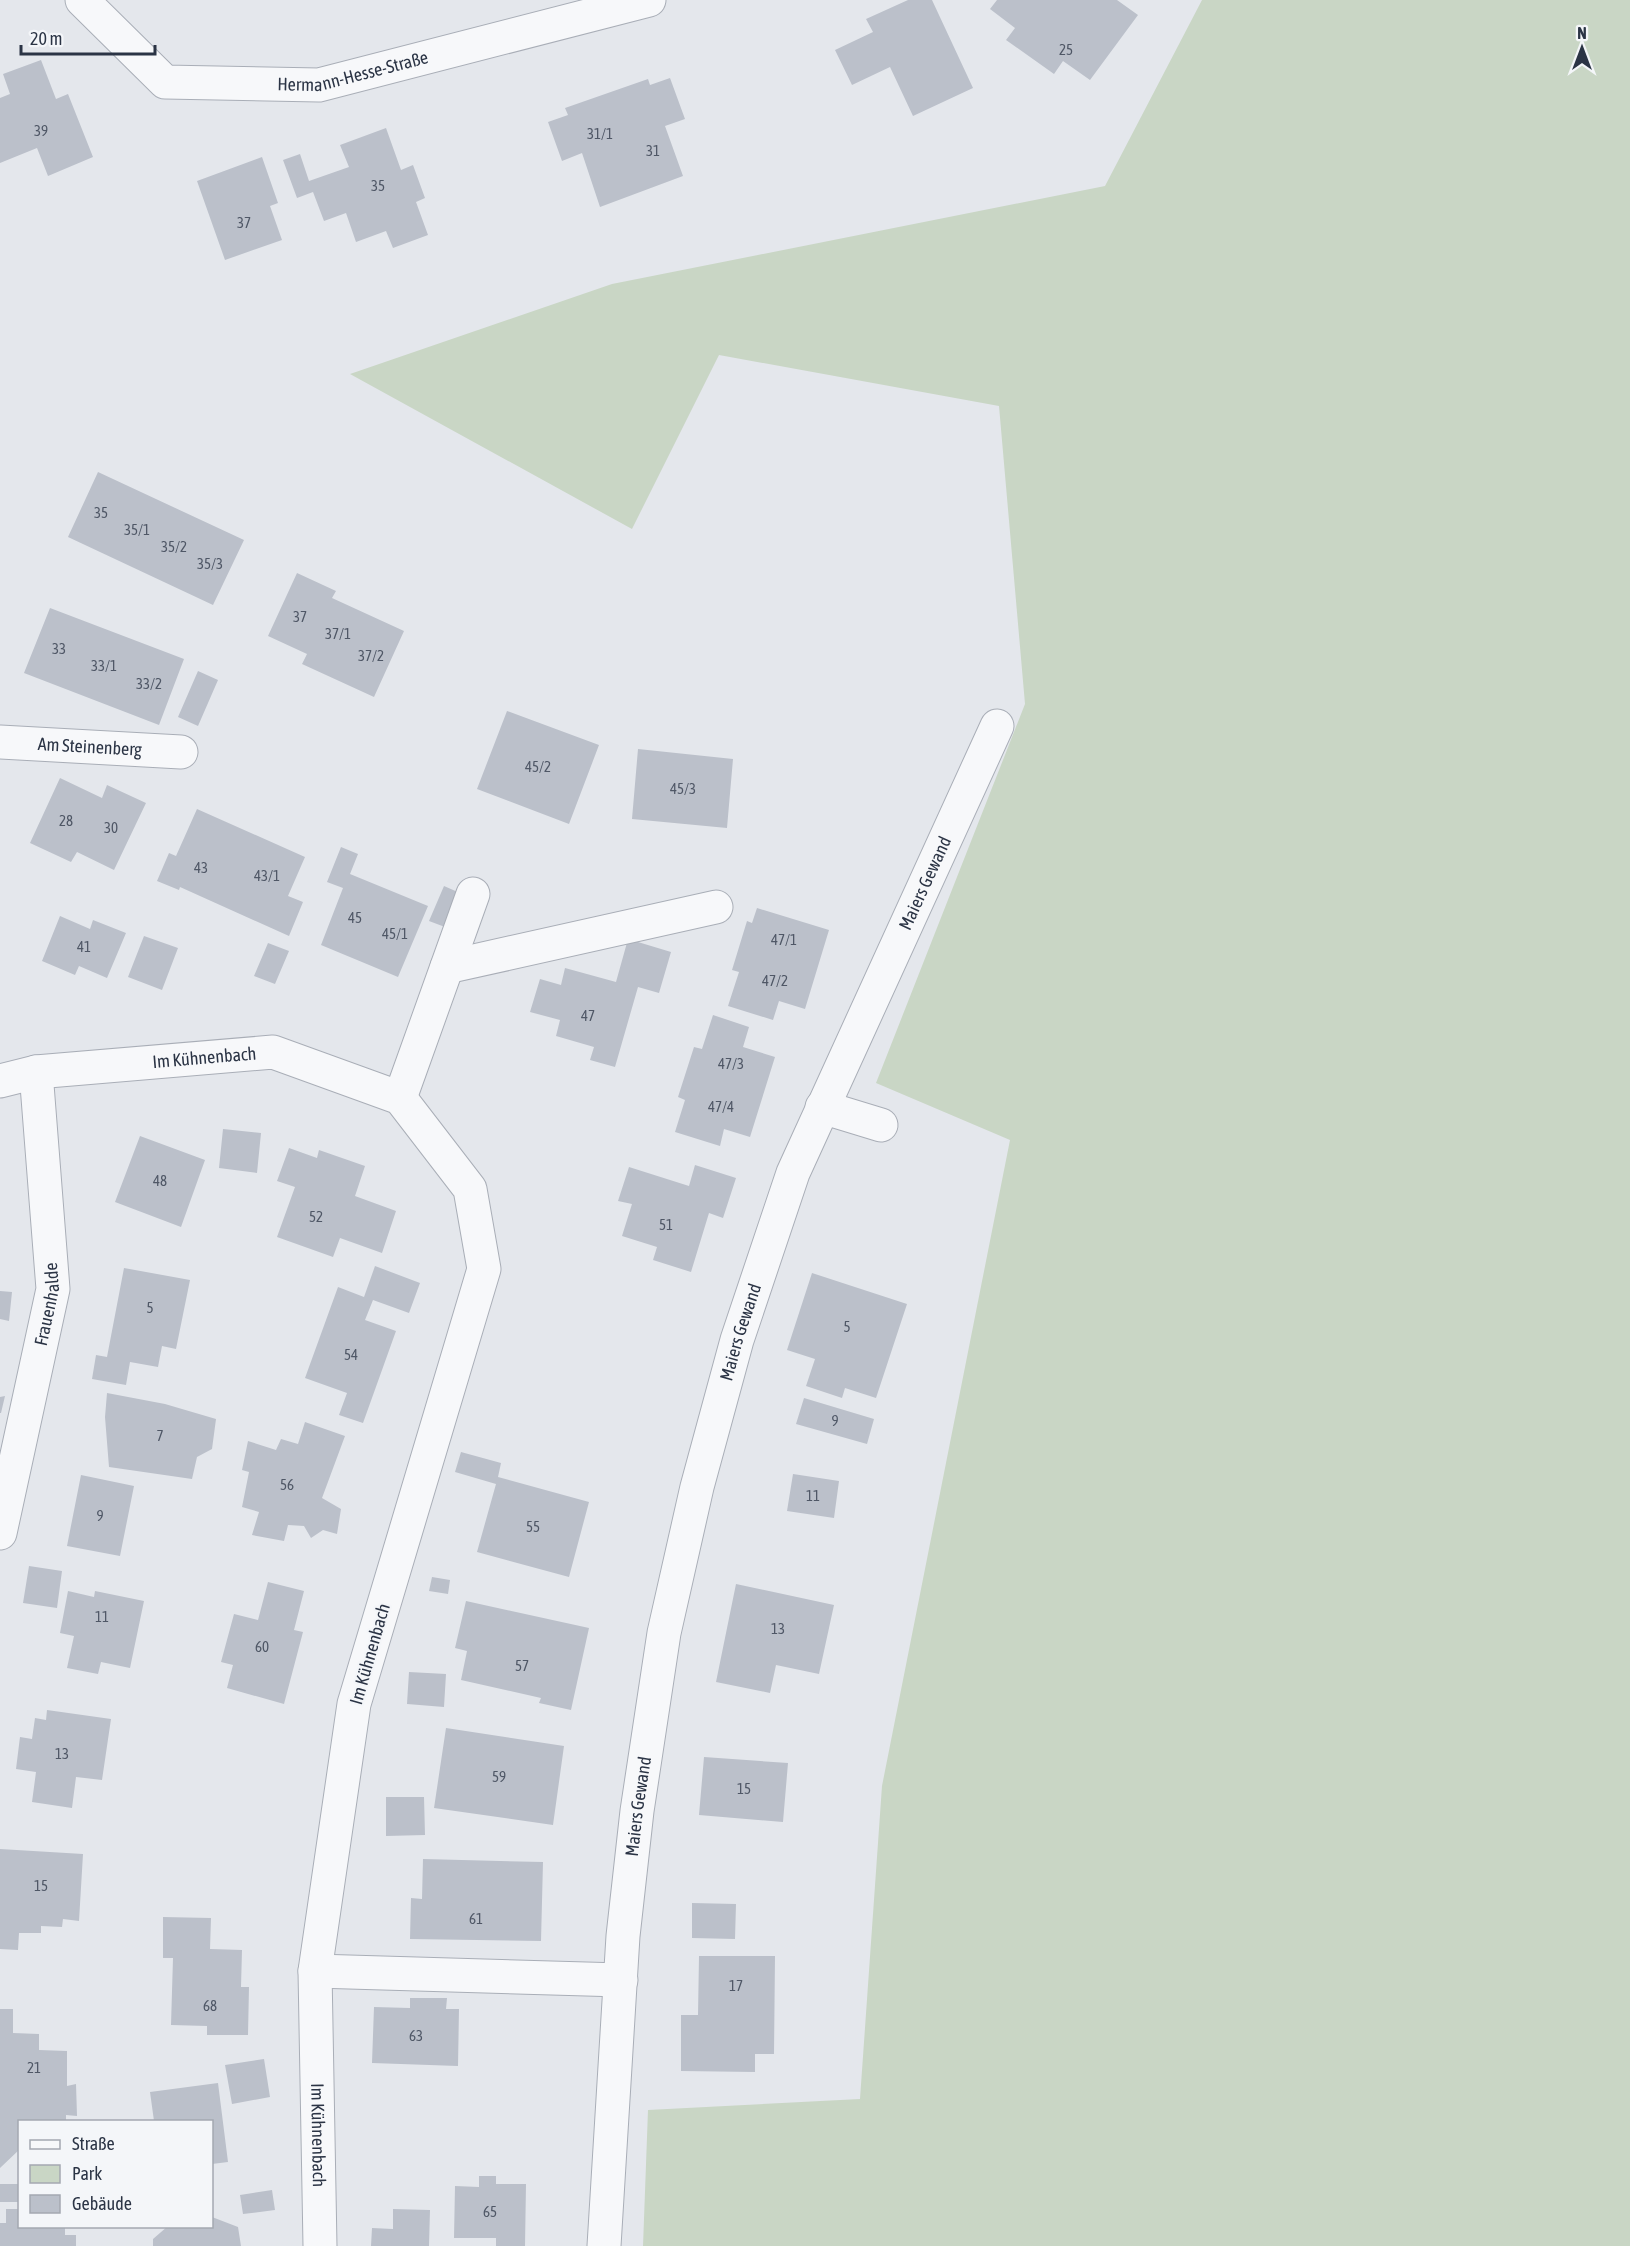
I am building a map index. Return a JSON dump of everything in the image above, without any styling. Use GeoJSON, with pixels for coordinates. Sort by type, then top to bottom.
{"type":"FeatureCollection","features":[{"type":"Feature","properties":{"kind":"street","name":"Hermann-Hesse-Straße"},"geometry":{"type":"LineString","coordinates":[[82,0],[165,82],[319,86],[649,0]]}},
{"type":"Feature","properties":{"kind":"street","name":"Maiers Gewand"},"geometry":{"type":"LineString","coordinates":[[604,2246],[623,1936],[637,1811],[664,1633],[698,1487],[737,1340],[793,1173],[997,726]]}},
{"type":"Feature","properties":{"kind":"street","name":"Am Steinenberg"},"geometry":{"type":"LineString","coordinates":[[0,742],[181,752]]}},
{"type":"Feature","properties":{"kind":"street"},"geometry":{"type":"LineString","coordinates":[[400,1098],[473,894]]}},
{"type":"Feature","properties":{"kind":"street"},"geometry":{"type":"LineString","coordinates":[[447,967],[716,907]]}},
{"type":"Feature","properties":{"kind":"street","name":"Im Kühnenbach"},"geometry":{"type":"LineString","coordinates":[[0,1081],[36,1072],[273,1052],[400,1098],[470,1189],[484,1269],[354,1704],[315,1971],[321,2246]]}},
{"type":"Feature","properties":{"kind":"street","name":"Frauenhalde"},"geometry":{"type":"LineString","coordinates":[[0,1533],[53,1289],[36,1072]]}},
{"type":"Feature","properties":{"kind":"street"},"geometry":{"type":"LineString","coordinates":[[822,1107],[881,1125]]}},
{"type":"Feature","properties":{"kind":"street"},"geometry":{"type":"LineString","coordinates":[[315,1971],[621,1980]]}},
{"type":"Feature","properties":{"kind":"green space"},"geometry":{"type":"Polygon","coordinates":[[[1202,0],[1630,0],[1630,2246],[643,2246],[648,2110],[860,2099],[882,1786],[1010,1140],[876,1083],[1025,704],[999,406],[719,355],[632,529],[350,374],[612,284],[1105,186],[1202,0]]]}},
{"type":"Feature","properties":{"kind":"building"},"geometry":{"type":"Polygon","coordinates":[[[908,0],[932,0],[973,88],[913,116],[890,67],[852,85],[835,50],[873,32],[866,19],[908,0]]]}},
{"type":"Feature","properties":{"kind":"building"},"geometry":{"type":"Polygon","coordinates":[[[997,0],[1117,0],[1138,15],[1090,80],[1063,61],[1054,74],[1006,40],[1015,28],[990,9],[997,0]]]}},
{"type":"Feature","properties":{"kind":"building"},"geometry":{"type":"Polygon","coordinates":[[[41,60],[56,99],[68,94],[93,157],[48,176],[37,148],[0,163],[0,98],[10,94],[3,74],[41,60]]]}},
{"type":"Feature","properties":{"kind":"building"},"geometry":{"type":"Polygon","coordinates":[[[670,78],[685,119],[665,126],[683,176],[600,207],[582,153],[562,161],[548,122],[568,115],[565,108],[648,79],[650,85],[670,78]]]}},
{"type":"Feature","properties":{"kind":"building"},"geometry":{"type":"Polygon","coordinates":[[[386,128],[401,170],[413,165],[425,198],[416,202],[428,235],[393,248],[386,231],[356,242],[346,213],[324,221],[313,192],[297,198],[283,160],[300,154],[309,181],[349,167],[340,145],[386,128]]]}},
{"type":"Feature","properties":{"kind":"building"},"geometry":{"type":"Polygon","coordinates":[[[262,157],[278,203],[270,206],[282,240],[225,260],[197,181],[262,157]]]}},
{"type":"Feature","properties":{"kind":"building"},"geometry":{"type":"Polygon","coordinates":[[[98,472],[244,540],[213,605],[68,537],[98,472]]]}},
{"type":"Feature","properties":{"kind":"building"},"geometry":{"type":"Polygon","coordinates":[[[297,573],[336,591],[332,598],[404,631],[374,697],[302,664],[307,654],[268,636],[297,573]]]}},
{"type":"Feature","properties":{"kind":"building"},"geometry":{"type":"Polygon","coordinates":[[[50,608],[184,659],[159,725],[24,673],[50,608]]]}},
{"type":"Feature","properties":{"kind":"building"},"geometry":{"type":"Polygon","coordinates":[[[198,671],[218,680],[198,726],[178,717],[198,671]]]}},
{"type":"Feature","properties":{"kind":"building"},"geometry":{"type":"Polygon","coordinates":[[[507,711],[599,745],[569,824],[477,789],[507,711]]]}},
{"type":"Feature","properties":{"kind":"building"},"geometry":{"type":"Polygon","coordinates":[[[638,749],[733,759],[727,828],[632,819],[638,749]]]}},
{"type":"Feature","properties":{"kind":"building"},"geometry":{"type":"Polygon","coordinates":[[[60,778],[102,798],[107,785],[146,803],[114,870],[77,852],[71,862],[30,843],[60,778]]]}},
{"type":"Feature","properties":{"kind":"building"},"geometry":{"type":"Polygon","coordinates":[[[197,809],[305,857],[288,896],[303,902],[289,936],[180,887],[179,890],[157,881],[169,853],[176,856],[197,809]]]}},
{"type":"Feature","properties":{"kind":"building"},"geometry":{"type":"Polygon","coordinates":[[[341,847],[358,854],[350,874],[428,906],[398,977],[321,945],[343,888],[327,882],[341,847]]]}},
{"type":"Feature","properties":{"kind":"building"},"geometry":{"type":"Polygon","coordinates":[[[444,886],[460,893],[445,927],[429,921],[444,886]]]}},
{"type":"Feature","properties":{"kind":"building"},"geometry":{"type":"Polygon","coordinates":[[[757,908],[829,930],[805,1009],[779,1001],[773,1020],[728,1006],[739,972],[732,970],[747,921],[752,923],[757,908]]]}},
{"type":"Feature","properties":{"kind":"building"},"geometry":{"type":"Polygon","coordinates":[[[60,916],[90,929],[93,920],[126,933],[107,978],[79,966],[75,975],[42,961],[60,916]]]}},
{"type":"Feature","properties":{"kind":"building"},"geometry":{"type":"Polygon","coordinates":[[[144,936],[178,948],[162,990],[128,977],[144,936]]]}},
{"type":"Feature","properties":{"kind":"building"},"geometry":{"type":"Polygon","coordinates":[[[628,939],[671,952],[659,993],[638,987],[615,1067],[590,1060],[594,1047],[556,1036],[560,1020],[530,1012],[540,979],[561,985],[565,968],[616,982],[628,939]]]}},
{"type":"Feature","properties":{"kind":"building"},"geometry":{"type":"Polygon","coordinates":[[[268,943],[289,951],[275,984],[254,976],[268,943]]]}},
{"type":"Feature","properties":{"kind":"building"},"geometry":{"type":"Polygon","coordinates":[[[713,1015],[749,1027],[743,1047],[775,1057],[750,1137],[724,1129],[720,1146],[675,1132],[685,1100],[678,1097],[694,1047],[702,1049],[713,1015]]]}},
{"type":"Feature","properties":{"kind":"building"},"geometry":{"type":"Polygon","coordinates":[[[223,1129],[261,1133],[257,1173],[219,1168],[223,1129]]]}},
{"type":"Feature","properties":{"kind":"building"},"geometry":{"type":"Polygon","coordinates":[[[140,1136],[205,1160],[181,1227],[115,1202],[140,1136]]]}},
{"type":"Feature","properties":{"kind":"building"},"geometry":{"type":"Polygon","coordinates":[[[289,1148],[317,1158],[319,1150],[365,1166],[355,1196],[396,1211],[382,1253],[340,1238],[333,1257],[277,1237],[295,1187],[277,1181],[289,1148]]]}},
{"type":"Feature","properties":{"kind":"building"},"geometry":{"type":"Polygon","coordinates":[[[695,1165],[736,1178],[723,1218],[709,1213],[691,1272],[653,1260],[657,1247],[622,1236],[632,1204],[618,1201],[629,1167],[689,1186],[695,1165]]]}},
{"type":"Feature","properties":{"kind":"building"},"geometry":{"type":"Polygon","coordinates":[[[375,1266],[420,1283],[409,1313],[373,1300],[365,1320],[396,1331],[363,1423],[339,1415],[347,1393],[305,1378],[338,1287],[364,1297],[375,1266]]]}},
{"type":"Feature","properties":{"kind":"building"},"geometry":{"type":"Polygon","coordinates":[[[124,1268],[190,1280],[176,1349],[162,1346],[158,1367],[130,1362],[126,1385],[92,1379],[96,1355],[107,1357],[124,1268]]]}},
{"type":"Feature","properties":{"kind":"building"},"geometry":{"type":"Polygon","coordinates":[[[812,1273],[907,1304],[876,1398],[845,1388],[842,1398],[806,1386],[815,1359],[787,1350],[812,1273]]]}},
{"type":"Feature","properties":{"kind":"building"},"geometry":{"type":"Polygon","coordinates":[[[0,1291],[12,1292],[9,1321],[0,1319],[0,1291]]]}},
{"type":"Feature","properties":{"kind":"building"},"geometry":{"type":"Polygon","coordinates":[[[107,1393],[165,1404],[216,1419],[212,1449],[197,1457],[192,1479],[109,1467],[105,1417],[107,1393]]]}},
{"type":"Feature","properties":{"kind":"building"},"geometry":{"type":"Polygon","coordinates":[[[5,1396],[1,1413],[0,1413],[0,1397],[5,1396]]]}},
{"type":"Feature","properties":{"kind":"building"},"geometry":{"type":"Polygon","coordinates":[[[804,1398],[874,1419],[867,1444],[796,1424],[804,1398]]]}},
{"type":"Feature","properties":{"kind":"building"},"geometry":{"type":"Polygon","coordinates":[[[305,1422],[345,1436],[322,1498],[341,1509],[337,1534],[323,1530],[311,1538],[304,1526],[288,1525],[284,1541],[252,1535],[259,1512],[242,1507],[249,1472],[242,1470],[248,1441],[276,1450],[281,1439],[298,1444],[305,1422]]]}},
{"type":"Feature","properties":{"kind":"building"},"geometry":{"type":"Polygon","coordinates":[[[461,1452],[501,1463],[498,1477],[589,1502],[569,1577],[477,1552],[496,1484],[455,1472],[461,1452]]]}},
{"type":"Feature","properties":{"kind":"building"},"geometry":{"type":"Polygon","coordinates":[[[793,1474],[839,1481],[834,1518],[787,1511],[793,1474]]]}},
{"type":"Feature","properties":{"kind":"building"},"geometry":{"type":"Polygon","coordinates":[[[81,1475],[134,1486],[120,1556],[67,1546],[81,1475]]]}},
{"type":"Feature","properties":{"kind":"building"},"geometry":{"type":"Polygon","coordinates":[[[29,1566],[62,1571],[57,1608],[23,1603],[29,1566]]]}},
{"type":"Feature","properties":{"kind":"building"},"geometry":{"type":"Polygon","coordinates":[[[432,1577],[450,1580],[448,1594],[429,1591],[432,1577]]]}},
{"type":"Feature","properties":{"kind":"building"},"geometry":{"type":"Polygon","coordinates":[[[268,1582],[304,1591],[294,1630],[303,1632],[284,1704],[227,1688],[233,1665],[221,1662],[234,1614],[258,1620],[268,1582]]]}},
{"type":"Feature","properties":{"kind":"building"},"geometry":{"type":"Polygon","coordinates":[[[736,1584],[834,1605],[819,1674],[776,1665],[770,1693],[716,1682],[736,1584]]]}},
{"type":"Feature","properties":{"kind":"building"},"geometry":{"type":"Polygon","coordinates":[[[68,1591],[94,1597],[95,1591],[144,1601],[130,1668],[101,1662],[98,1674],[67,1668],[74,1636],[60,1633],[68,1591]]]}},
{"type":"Feature","properties":{"kind":"building"},"geometry":{"type":"Polygon","coordinates":[[[466,1601],[589,1628],[571,1710],[539,1703],[541,1698],[461,1680],[467,1651],[455,1648],[466,1601]]]}},
{"type":"Feature","properties":{"kind":"building"},"geometry":{"type":"Polygon","coordinates":[[[409,1672],[446,1674],[444,1707],[407,1704],[409,1672]]]}},
{"type":"Feature","properties":{"kind":"building"},"geometry":{"type":"Polygon","coordinates":[[[47,1710],[111,1719],[102,1780],[76,1777],[72,1808],[32,1802],[36,1772],[16,1769],[20,1737],[32,1739],[35,1718],[46,1720],[47,1710]]]}},
{"type":"Feature","properties":{"kind":"building"},"geometry":{"type":"Polygon","coordinates":[[[446,1728],[564,1746],[553,1825],[434,1808],[446,1728]]]}},
{"type":"Feature","properties":{"kind":"building"},"geometry":{"type":"Polygon","coordinates":[[[704,1757],[788,1763],[783,1822],[699,1815],[704,1757]]]}},
{"type":"Feature","properties":{"kind":"building"},"geometry":{"type":"Polygon","coordinates":[[[386,1797],[424,1797],[425,1835],[386,1836],[386,1797]]]}},
{"type":"Feature","properties":{"kind":"building"},"geometry":{"type":"Polygon","coordinates":[[[0,1849],[83,1854],[79,1921],[63,1919],[62,1927],[41,1926],[41,1933],[19,1933],[18,1950],[0,1949],[0,1849]]]}},
{"type":"Feature","properties":{"kind":"building"},"geometry":{"type":"Polygon","coordinates":[[[423,1859],[543,1862],[541,1941],[410,1939],[411,1898],[422,1899],[423,1859]]]}},
{"type":"Feature","properties":{"kind":"building"},"geometry":{"type":"Polygon","coordinates":[[[692,1903],[736,1904],[735,1939],[692,1938],[692,1903]]]}},
{"type":"Feature","properties":{"kind":"building"},"geometry":{"type":"Polygon","coordinates":[[[163,1917],[211,1918],[210,1949],[242,1950],[241,1987],[249,1987],[248,2035],[207,2035],[207,2026],[171,2025],[173,1958],[163,1958],[163,1917]]]}},
{"type":"Feature","properties":{"kind":"building"},"geometry":{"type":"Polygon","coordinates":[[[699,1956],[775,1956],[774,2054],[755,2054],[755,2072],[681,2071],[681,2015],[698,2015],[699,1956]]]}},
{"type":"Feature","properties":{"kind":"building"},"geometry":{"type":"Polygon","coordinates":[[[410,1998],[447,1998],[446,2009],[459,2009],[458,2066],[372,2063],[374,2007],[410,2008],[410,1998]]]}},
{"type":"Feature","properties":{"kind":"building"},"geometry":{"type":"Polygon","coordinates":[[[0,2009],[13,2009],[13,2033],[39,2034],[39,2050],[67,2051],[67,2086],[76,2084],[77,2116],[66,2115],[66,2120],[18,2120],[18,2151],[0,2168],[0,2009]]]}},
{"type":"Feature","properties":{"kind":"building"},"geometry":{"type":"Polygon","coordinates":[[[264,2059],[270,2097],[232,2104],[225,2065],[264,2059]]]}},
{"type":"Feature","properties":{"kind":"building"},"geometry":{"type":"Polygon","coordinates":[[[218,2083],[228,2162],[213,2164],[213,2120],[154,2120],[150,2092],[218,2083]]]}},
{"type":"Feature","properties":{"kind":"building"},"geometry":{"type":"Polygon","coordinates":[[[479,2176],[496,2176],[496,2184],[526,2184],[525,2246],[496,2246],[496,2238],[454,2238],[455,2186],[479,2187],[479,2176]]]}},
{"type":"Feature","properties":{"kind":"building"},"geometry":{"type":"Polygon","coordinates":[[[0,2184],[18,2184],[18,2202],[0,2202],[0,2184]]]}},
{"type":"Feature","properties":{"kind":"building"},"geometry":{"type":"Polygon","coordinates":[[[272,2190],[275,2210],[243,2214],[240,2195],[272,2190]]]}},
{"type":"Feature","properties":{"kind":"building"},"geometry":{"type":"Polygon","coordinates":[[[6,2209],[18,2209],[18,2228],[65,2228],[65,2235],[76,2235],[76,2246],[0,2246],[0,2223],[6,2223],[6,2209]]]}},
{"type":"Feature","properties":{"kind":"building"},"geometry":{"type":"Polygon","coordinates":[[[393,2209],[430,2210],[429,2246],[371,2246],[372,2228],[393,2229],[393,2209]]]}},
{"type":"Feature","properties":{"kind":"building"},"geometry":{"type":"Polygon","coordinates":[[[213,2217],[238,2227],[241,2246],[153,2246],[153,2239],[166,2228],[213,2228],[213,2217]]]}}]}
